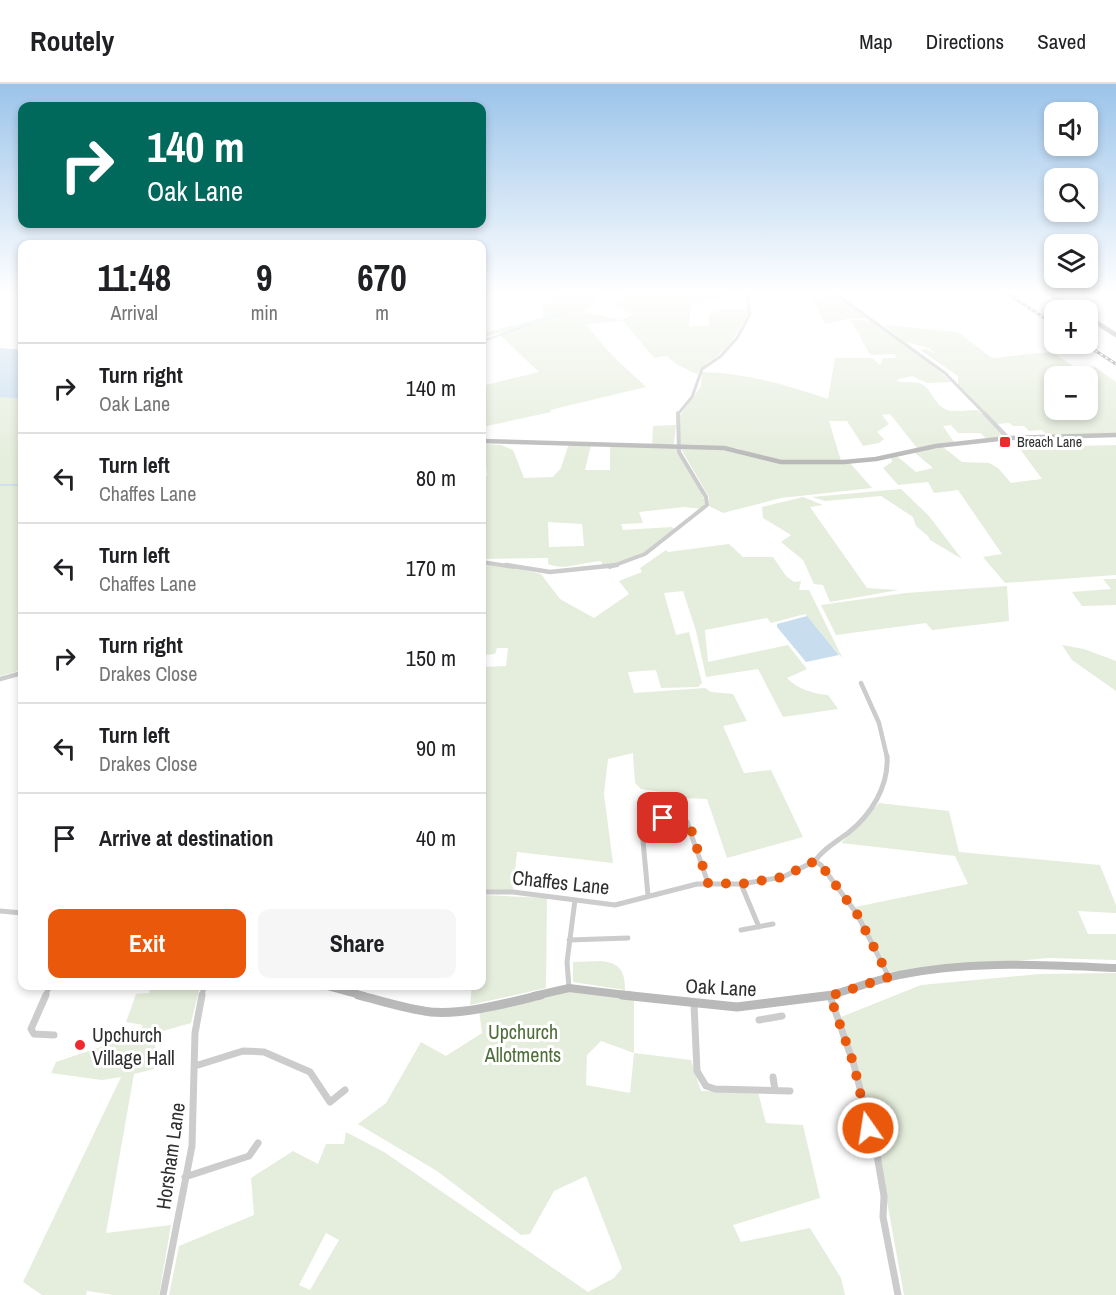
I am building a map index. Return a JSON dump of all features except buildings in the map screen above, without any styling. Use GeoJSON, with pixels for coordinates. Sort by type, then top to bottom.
{"type":"FeatureCollection","features":[{"type":"Feature","properties":{"kind":"street"},"geometry":{"type":"LineString","coordinates":[[486,562],[500,563],[538,572],[591,570],[621,566],[653,550],[707,505],[706,496],[686,466],[677,447],[678,413],[698,387],[702,369],[721,357],[728,349]]}},
{"type":"Feature","properties":{"kind":"street"},"geometry":{"type":"LineString","coordinates":[[911,349],[945,373],[1008,438]]}},
{"type":"Feature","properties":{"kind":"street"},"geometry":{"type":"LineString","coordinates":[[486,441],[733,449],[781,462],[844,462],[876,459],[932,447],[1008,438],[1116,435]]}},
{"type":"Feature","properties":{"kind":"street"},"geometry":{"type":"LineString","coordinates":[[0,679],[18,674]]}},
{"type":"Feature","properties":{"kind":"street","name":"Chaffes Lane"},"geometry":{"type":"LineString","coordinates":[[486,892],[513,892],[615,904],[708,883],[741,884],[783,877],[815,861],[855,827],[882,795],[889,750],[861,683]]}},
{"type":"Feature","properties":{"kind":"street"},"geometry":{"type":"LineString","coordinates":[[648,895],[642,830],[645,821],[652,818],[679,817],[687,822],[708,883]]}},
{"type":"Feature","properties":{"kind":"street"},"geometry":{"type":"LineString","coordinates":[[815,861],[821,865],[857,914],[889,977]]}},
{"type":"Feature","properties":{"kind":"street"},"geometry":{"type":"LineString","coordinates":[[741,884],[759,927]]}},
{"type":"Feature","properties":{"kind":"street"},"geometry":{"type":"LineString","coordinates":[[568,988],[569,940],[575,900]]}},
{"type":"Feature","properties":{"kind":"street"},"geometry":{"type":"LineString","coordinates":[[0,911],[18,913]]}},
{"type":"Feature","properties":{"kind":"street"},"geometry":{"type":"LineString","coordinates":[[741,930],[773,924]]}},
{"type":"Feature","properties":{"kind":"street"},"geometry":{"type":"LineString","coordinates":[[569,940],[628,938]]}},
{"type":"Feature","properties":{"kind":"street","name":"Oak Lane"},"geometry":{"type":"LineString","coordinates":[[341,990],[409,1009],[447,1012],[498,1005],[568,988],[693,1004],[765,1006],[830,996],[889,977],[956,966],[1001,963],[1116,968]]}},
{"type":"Feature","properties":{"kind":"street"},"geometry":{"type":"LineString","coordinates":[[48,990],[31,1029],[34,1034],[54,1035]]}},
{"type":"Feature","properties":{"kind":"street","name":"Horsham Lane"},"geometry":{"type":"LineString","coordinates":[[163,1295],[194,1134],[195,1030],[203,990]]}},
{"type":"Feature","properties":{"kind":"street"},"geometry":{"type":"LineString","coordinates":[[830,996],[854,1065],[868,1128],[877,1155],[884,1196],[883,1217],[898,1295]]}},
{"type":"Feature","properties":{"kind":"street"},"geometry":{"type":"LineString","coordinates":[[693,1004],[697,1071],[702,1082],[715,1089],[790,1091]]}},
{"type":"Feature","properties":{"kind":"street"},"geometry":{"type":"LineString","coordinates":[[765,1006],[770,1018]]}},
{"type":"Feature","properties":{"kind":"street"},"geometry":{"type":"LineString","coordinates":[[759,1020],[782,1016]]}},
{"type":"Feature","properties":{"kind":"street"},"geometry":{"type":"LineString","coordinates":[[195,1066],[240,1052],[259,1051],[309,1072],[330,1102],[345,1090]]}},
{"type":"Feature","properties":{"kind":"street"},"geometry":{"type":"LineString","coordinates":[[773,1077],[775,1090]]}},
{"type":"Feature","properties":{"kind":"street"},"geometry":{"type":"LineString","coordinates":[[185,1177],[249,1156],[258,1143]]}},
{"type":"Feature","properties":{"kind":"green space"},"geometry":{"type":"Polygon","coordinates":[[[514,349],[606,349],[646,387],[486,426],[486,385],[539,372],[514,349]]]}},
{"type":"Feature","properties":{"kind":"green space"},"geometry":{"type":"Polygon","coordinates":[[[646,349],[725,349],[697,374],[676,364],[667,356],[654,358],[646,349]]]}},
{"type":"Feature","properties":{"kind":"green space"},"geometry":{"type":"Polygon","coordinates":[[[866,349],[912,349],[951,382],[927,383],[912,376],[896,380],[923,385],[941,406],[948,410],[978,410],[1005,437],[989,441],[980,433],[958,433],[951,425],[943,426],[954,442],[917,448],[890,414],[882,415],[889,424],[877,432],[884,439],[879,443],[863,446],[847,421],[829,421],[841,461],[772,460],[736,448],[680,445],[679,417],[701,386],[702,372],[766,381],[828,399],[835,358],[872,358],[880,365],[883,358],[897,358],[894,354],[870,355],[866,349]]]}},
{"type":"Feature","properties":{"kind":"green space"},"geometry":{"type":"Polygon","coordinates":[[[927,349],[935,354],[930,349],[980,349],[992,358],[1044,353],[1055,354],[1073,366],[1044,366],[1044,420],[1098,420],[1098,369],[1116,382],[1116,433],[1048,436],[1042,430],[1029,431],[1024,426],[1013,426],[1009,423],[995,424],[958,384],[958,376],[920,350],[927,349]]]}},
{"type":"Feature","properties":{"kind":"green space"},"geometry":{"type":"Polygon","coordinates":[[[0,385],[18,391],[18,671],[0,676],[0,385]]]}},
{"type":"Feature","properties":{"kind":"green space"},"geometry":{"type":"Polygon","coordinates":[[[676,425],[674,444],[652,446],[653,426],[676,425]]]}},
{"type":"Feature","properties":{"kind":"green space"},"geometry":{"type":"Polygon","coordinates":[[[569,443],[591,445],[585,470],[610,470],[610,446],[676,448],[697,483],[705,503],[702,509],[684,507],[639,512],[643,523],[621,524],[623,530],[672,527],[674,529],[642,554],[615,563],[603,566],[601,561],[560,567],[548,564],[548,558],[486,559],[486,444],[501,445],[513,450],[524,478],[553,477],[561,468],[569,443]],[[548,522],[549,547],[584,546],[582,524],[548,522]]]}},
{"type":"Feature","properties":{"kind":"green space"},"geometry":{"type":"Polygon","coordinates":[[[1116,445],[1116,575],[1005,583],[983,557],[1002,554],[958,490],[934,493],[928,482],[898,485],[883,468],[892,462],[891,457],[898,457],[916,472],[933,468],[914,452],[943,447],[962,462],[989,463],[998,468],[1011,483],[1042,479],[1020,449],[1078,449],[1078,446],[1116,445]]]}},
{"type":"Feature","properties":{"kind":"green space"},"geometry":{"type":"Polygon","coordinates":[[[681,449],[719,449],[775,463],[850,463],[872,488],[781,498],[723,513],[709,506],[709,497],[681,449]]]}},
{"type":"Feature","properties":{"kind":"green space"},"geometry":{"type":"Polygon","coordinates":[[[901,489],[929,516],[962,559],[930,540],[916,526],[913,517],[881,496],[825,501],[812,497],[901,489]]]}},
{"type":"Feature","properties":{"kind":"green space"},"geometry":{"type":"Polygon","coordinates":[[[803,497],[823,505],[810,507],[867,588],[899,590],[830,602],[823,585],[814,584],[803,560],[781,542],[791,535],[763,518],[762,507],[803,497]]]}},
{"type":"Feature","properties":{"kind":"green space"},"geometry":{"type":"Polygon","coordinates":[[[729,544],[743,557],[773,557],[786,576],[794,582],[801,581],[799,590],[809,590],[843,659],[805,614],[771,623],[767,618],[705,630],[708,662],[788,645],[807,669],[787,678],[806,690],[828,695],[838,709],[783,717],[758,669],[706,677],[696,631],[683,591],[664,593],[676,635],[689,632],[702,683],[698,687],[661,688],[656,670],[628,672],[634,693],[705,688],[711,692],[733,694],[747,721],[723,726],[744,773],[771,770],[803,837],[727,858],[707,799],[662,797],[661,792],[641,789],[635,783],[633,753],[608,759],[604,794],[613,863],[517,852],[513,890],[486,890],[486,667],[506,666],[508,648],[497,648],[495,654],[486,655],[486,564],[512,567],[541,574],[560,599],[594,618],[629,594],[619,581],[642,572],[640,568],[666,550],[668,552],[729,544]]]}},
{"type":"Feature","properties":{"kind":"green space"},"geometry":{"type":"Polygon","coordinates":[[[1103,579],[1116,579],[1116,605],[1082,606],[1072,592],[1111,589],[1103,579]]]}},
{"type":"Feature","properties":{"kind":"green space"},"geometry":{"type":"Polygon","coordinates":[[[1007,586],[1009,621],[932,630],[926,623],[836,635],[821,605],[906,593],[1007,586]]]}},
{"type":"Feature","properties":{"kind":"green space"},"geometry":{"type":"Polygon","coordinates":[[[1062,645],[1084,649],[1116,661],[1116,691],[1072,660],[1062,645]]]}},
{"type":"Feature","properties":{"kind":"green space"},"geometry":{"type":"Polygon","coordinates":[[[879,803],[949,811],[959,852],[1100,865],[1116,905],[1116,913],[1078,911],[1088,934],[1116,934],[1116,960],[1049,958],[890,972],[855,907],[968,884],[955,856],[841,843],[879,803]]]}},
{"type":"Feature","properties":{"kind":"green space"},"geometry":{"type":"Polygon","coordinates":[[[486,895],[547,898],[546,988],[470,1005],[472,990],[486,990],[486,895]]]}},
{"type":"Feature","properties":{"kind":"green space"},"geometry":{"type":"Polygon","coordinates":[[[601,961],[613,964],[620,969],[624,978],[625,990],[573,982],[573,962],[601,961]]]}},
{"type":"Feature","properties":{"kind":"green space"},"geometry":{"type":"Polygon","coordinates":[[[1116,973],[1116,1295],[904,1295],[878,1152],[858,1067],[841,1017],[921,985],[1041,974],[1116,973]]]}},
{"type":"Feature","properties":{"kind":"green space"},"geometry":{"type":"Polygon","coordinates":[[[150,990],[199,990],[191,1023],[156,1033],[154,1069],[134,1074],[106,1233],[171,1225],[159,1295],[114,1295],[87,1291],[86,1295],[42,1295],[23,1282],[121,1077],[102,1080],[51,1073],[56,1062],[139,1034],[143,1025],[126,1022],[136,994],[149,993],[150,990]]]}},
{"type":"Feature","properties":{"kind":"green space","name":"Upchurch Allotments"},"geometry":{"type":"Polygon","coordinates":[[[567,991],[634,998],[634,1053],[691,1060],[701,1091],[758,1092],[766,1123],[803,1125],[820,1198],[733,1225],[741,1242],[810,1228],[841,1278],[845,1295],[169,1295],[179,1246],[254,1215],[251,1178],[293,1151],[318,1164],[326,1144],[344,1144],[346,1132],[384,1152],[588,1292],[614,1278],[622,1268],[586,1176],[554,1191],[530,1234],[521,1235],[437,1171],[358,1124],[386,1103],[421,1042],[446,1056],[482,1033],[479,1010],[567,991]],[[601,1041],[587,1055],[586,1085],[630,1093],[634,1053],[601,1041]],[[326,1233],[299,1285],[310,1290],[339,1240],[326,1233]]]}},
{"type":"Feature","properties":{"kind":"water"},"geometry":{"type":"Polygon","coordinates":[[[0,349],[18,350],[18,399],[0,397],[0,349]]]}},
{"type":"Feature","properties":{"kind":"water"},"geometry":{"type":"Polygon","coordinates":[[[807,616],[839,655],[806,662],[777,627],[777,624],[807,616]]]}},
{"type":"Feature","properties":{"kind":"waterway"},"geometry":{"type":"LineString","coordinates":[[0,485],[18,485]]}},
{"type":"Feature","properties":{"kind":"railway"},"geometry":{"type":"LineString","coordinates":[[1098,352],[1116,364]]}},
{"type":"Feature","properties":{"kind":"place","name":"Breach Lane"},"geometry":{"type":"Point","coordinates":[1005,442]}},
{"type":"Feature","properties":{"kind":"place","name":"Upchurch Village Hall"},"geometry":{"type":"Point","coordinates":[80,1045]}},
{"type":"Feature","properties":{"kind":"route"},"geometry":{"type":"LineString","coordinates":[[663,818],[679,817],[690,826],[708,883],[741,884],[783,877],[815,861],[821,865],[857,914],[889,977],[830,996],[854,1065],[868,1128]]}}]}
